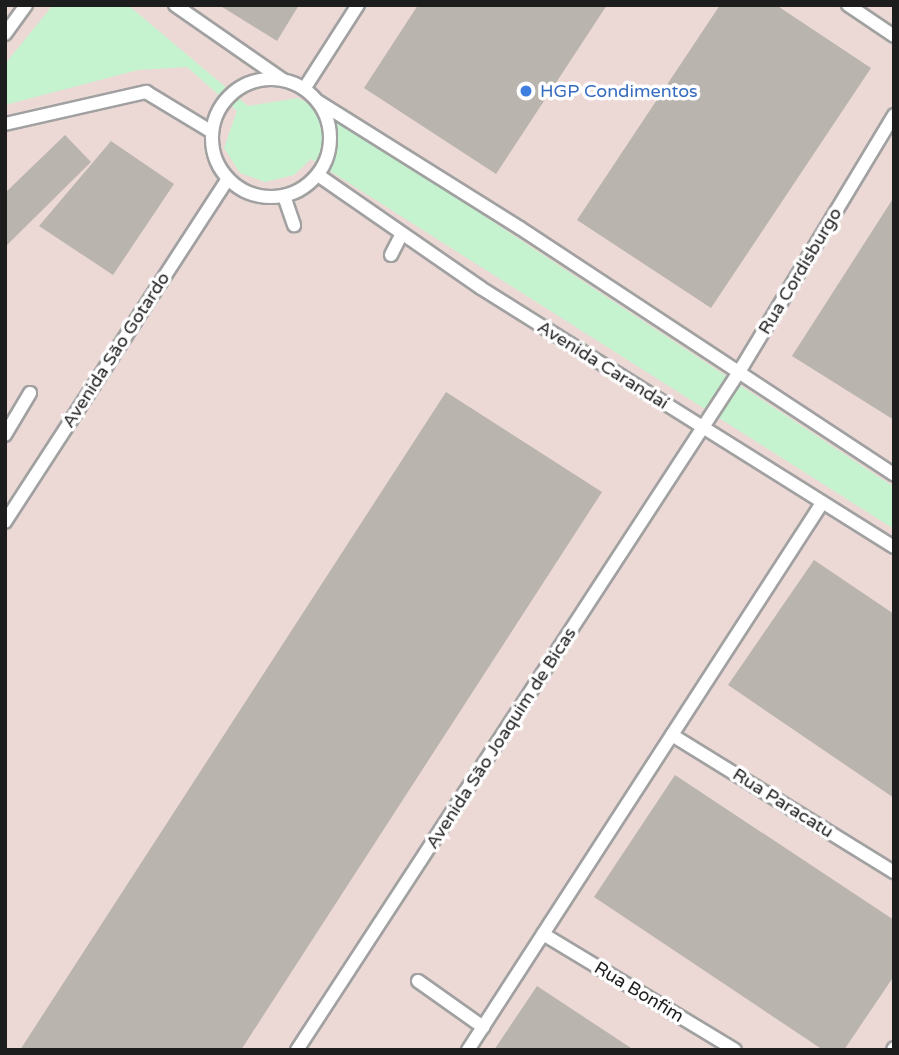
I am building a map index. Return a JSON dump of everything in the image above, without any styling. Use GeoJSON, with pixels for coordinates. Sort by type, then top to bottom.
{"type":"FeatureCollection","features":[{"type":"Feature","properties":{"kind":"lane"},"geometry":{"type":"LineString","coordinates":[[5,34],[26,5]]}},
{"type":"Feature","properties":{"kind":"lane"},"geometry":{"type":"LineString","coordinates":[[175,5],[283,80],[304,89],[319,102],[894,475]]}},
{"type":"Feature","properties":{"kind":"lane"},"geometry":{"type":"LineString","coordinates":[[304,89],[358,5]]}},
{"type":"Feature","properties":{"kind":"lane"},"geometry":{"type":"LineString","coordinates":[[848,5],[894,36]]}},
{"type":"Feature","properties":{"kind":"lane"},"geometry":{"type":"LineString","coordinates":[[283,80],[259,81],[236,91],[216,116],[212,132],[215,157],[228,179],[244,191],[284,197],[303,189],[318,175],[331,138],[319,102]]}},
{"type":"Feature","properties":{"kind":"lane"},"geometry":{"type":"LineString","coordinates":[[6,125],[146,92],[212,132]]}},
{"type":"Feature","properties":{"kind":"lane","name":"Rua Cordisburgo"},"geometry":{"type":"LineString","coordinates":[[704,426],[894,115]]}},
{"type":"Feature","properties":{"kind":"lane","name":"Avenida Carandaí"},"geometry":{"type":"LineString","coordinates":[[318,175],[401,235],[894,547]]}},
{"type":"Feature","properties":{"kind":"lane","name":"Avenida São Gotardo"},"geometry":{"type":"LineString","coordinates":[[5,522],[228,179]]}},
{"type":"Feature","properties":{"kind":"lane"},"geometry":{"type":"LineString","coordinates":[[284,197],[294,225]]}},
{"type":"Feature","properties":{"kind":"lane"},"geometry":{"type":"LineString","coordinates":[[391,255],[401,235]]}},
{"type":"Feature","properties":{"kind":"lane"},"geometry":{"type":"LineString","coordinates":[[5,435],[30,393]]}},
{"type":"Feature","properties":{"kind":"lane","name":"Avenida São Joaquim de Bicas"},"geometry":{"type":"LineString","coordinates":[[298,1050],[704,426]]}},
{"type":"Feature","properties":{"kind":"lane"},"geometry":{"type":"LineString","coordinates":[[468,1050],[822,502]]}},
{"type":"Feature","properties":{"kind":"lane","name":"Rua Paracatu"},"geometry":{"type":"LineString","coordinates":[[672,734],[894,872]]}},
{"type":"Feature","properties":{"kind":"lane","name":"Rua Bonfim"},"geometry":{"type":"LineString","coordinates":[[543,933],[736,1050]]}},
{"type":"Feature","properties":{"kind":"lane"},"geometry":{"type":"LineString","coordinates":[[418,981],[483,1027]]}},
{"type":"Feature","properties":{"kind":"shaded area"},"geometry":{"type":"Polygon","coordinates":[[[5,5],[894,5],[894,1050],[5,1050],[5,5]]]}},
{"type":"Feature","properties":{"kind":"green space"},"geometry":{"type":"Polygon","coordinates":[[[53,5],[128,5],[248,106],[298,98],[348,126],[894,487],[894,529],[311,159],[294,175],[265,182],[240,173],[224,148],[237,111],[187,67],[138,70],[5,105],[5,64],[53,5]]]}},
{"type":"Feature","properties":{"kind":"building"},"geometry":{"type":"Polygon","coordinates":[[[219,5],[299,5],[277,41],[219,5]]]}},
{"type":"Feature","properties":{"kind":"building"},"geometry":{"type":"Polygon","coordinates":[[[418,5],[607,5],[496,174],[364,88],[418,5]]]}},
{"type":"Feature","properties":{"kind":"building"},"geometry":{"type":"Polygon","coordinates":[[[720,5],[776,5],[871,68],[711,308],[577,220],[720,5]]]}},
{"type":"Feature","properties":{"kind":"building"},"geometry":{"type":"Polygon","coordinates":[[[65,135],[91,162],[5,247],[5,193],[65,135]]]}},
{"type":"Feature","properties":{"kind":"building"},"geometry":{"type":"Polygon","coordinates":[[[111,141],[174,184],[113,275],[39,226],[111,141]]]}},
{"type":"Feature","properties":{"kind":"building"},"geometry":{"type":"Polygon","coordinates":[[[894,197],[894,420],[792,356],[894,197]]]}},
{"type":"Feature","properties":{"kind":"building"},"geometry":{"type":"Polygon","coordinates":[[[446,392],[602,492],[241,1050],[20,1050],[446,392]]]}},
{"type":"Feature","properties":{"kind":"building"},"geometry":{"type":"Polygon","coordinates":[[[814,560],[894,614],[894,798],[728,685],[814,560]]]}},
{"type":"Feature","properties":{"kind":"building"},"geometry":{"type":"Polygon","coordinates":[[[675,775],[894,920],[894,976],[844,1050],[823,1050],[594,897],[675,775]]]}},
{"type":"Feature","properties":{"kind":"building"},"geometry":{"type":"Polygon","coordinates":[[[537,986],[634,1050],[494,1050],[537,986]]]}},
{"type":"Feature","properties":{"kind":"place","name":"HGP Condimentos"},"geometry":{"type":"Point","coordinates":[526,91]}}]}
